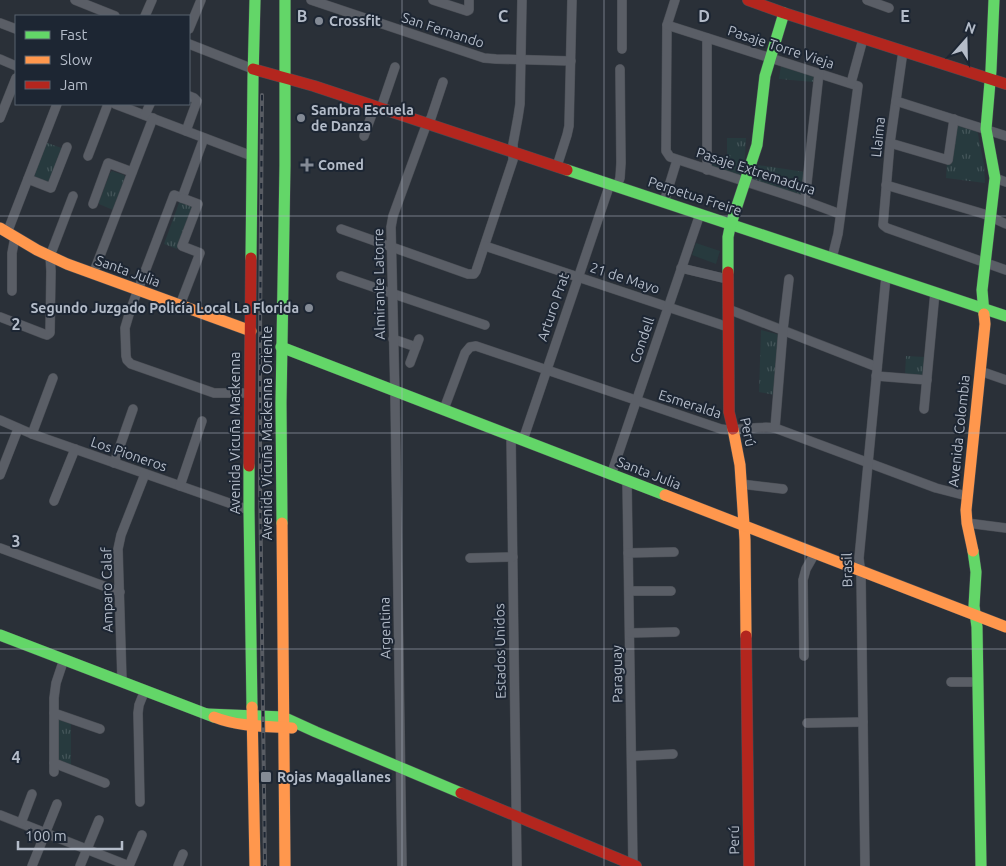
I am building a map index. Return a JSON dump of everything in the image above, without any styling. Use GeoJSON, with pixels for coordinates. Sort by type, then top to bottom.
{"type":"FeatureCollection","features":[{"type":"Feature","properties":{"kind":"main road","name":"Avenida Vicuña Mackenna"},"geometry":{"type":"LineString","coordinates":[[255,0],[249,510],[256,866]]}},
{"type":"Feature","properties":{"kind":"main road","name":"Avenida Vicuña Mackenna Oriente"},"geometry":{"type":"LineString","coordinates":[[285,0],[281,347],[285,866]]}},
{"type":"Feature","properties":{"kind":"main road"},"geometry":{"type":"LineString","coordinates":[[748,0],[1006,84]]}},
{"type":"Feature","properties":{"kind":"main road","name":"Avenida Colombia"},"geometry":{"type":"LineString","coordinates":[[981,866],[977,625],[974,606],[976,563],[966,510],[985,320],[981,295],[990,218],[1000,180],[986,129],[994,0]]}},
{"type":"Feature","properties":{"kind":"main road","name":"Perú"},"geometry":{"type":"LineString","coordinates":[[749,866],[744,525],[738,456],[728,405],[728,237],[730,224],[758,140],[764,76],[784,13]]}},
{"type":"Feature","properties":{"kind":"main road","name":"Perpetua Freire"},"geometry":{"type":"LineString","coordinates":[[253,69],[427,123],[1006,316]]}},
{"type":"Feature","properties":{"kind":"main road","name":"Santa Julia"},"geometry":{"type":"LineString","coordinates":[[7,233],[50,256],[93,274],[251,331]]}},
{"type":"Feature","properties":{"kind":"main road","name":"Santa Julia"},"geometry":{"type":"LineString","coordinates":[[281,347],[1006,627]]}},
{"type":"Feature","properties":{"kind":"main road"},"geometry":{"type":"LineString","coordinates":[[0,634],[207,714],[253,721],[283,722],[316,732],[634,866]]}},
{"type":"Feature","properties":{"kind":"street"},"geometry":{"type":"LineString","coordinates":[[75,0],[112,15]]}},
{"type":"Feature","properties":{"kind":"street"},"geometry":{"type":"LineString","coordinates":[[145,15],[152,0]]}},
{"type":"Feature","properties":{"kind":"street"},"geometry":{"type":"LineString","coordinates":[[190,27],[201,0]]}},
{"type":"Feature","properties":{"kind":"street","name":"San Fernando"},"geometry":{"type":"LineString","coordinates":[[311,0],[480,57],[570,61]]}},
{"type":"Feature","properties":{"kind":"street"},"geometry":{"type":"LineString","coordinates":[[433,0],[467,11],[470,10],[470,0]]}},
{"type":"Feature","properties":{"kind":"street"},"geometry":{"type":"LineString","coordinates":[[341,229],[468,274],[474,274],[485,246],[514,152],[513,144],[520,104],[522,0]]}},
{"type":"Feature","properties":{"kind":"street"},"geometry":{"type":"LineString","coordinates":[[557,166],[568,131],[572,0]]}},
{"type":"Feature","properties":{"kind":"street"},"geometry":{"type":"LineString","coordinates":[[622,0],[622,49]]}},
{"type":"Feature","properties":{"kind":"street"},"geometry":{"type":"LineString","coordinates":[[668,25],[675,0]]}},
{"type":"Feature","properties":{"kind":"street"},"geometry":{"type":"LineString","coordinates":[[867,0],[889,8]]}},
{"type":"Feature","properties":{"kind":"street"},"geometry":{"type":"LineString","coordinates":[[0,23],[15,30]]}},
{"type":"Feature","properties":{"kind":"street","name":"Pasaje Torre Vieja"},"geometry":{"type":"LineString","coordinates":[[668,25],[854,84]]}},
{"type":"Feature","properties":{"kind":"street","name":"Pasaje Extremadura"},"geometry":{"type":"LineString","coordinates":[[668,25],[666,151],[670,157],[840,214]]}},
{"type":"Feature","properties":{"kind":"street"},"geometry":{"type":"LineString","coordinates":[[707,38],[707,170]]}},
{"type":"Feature","properties":{"kind":"street"},"geometry":{"type":"LineString","coordinates":[[832,258],[838,234],[854,84],[864,39]]}},
{"type":"Feature","properties":{"kind":"street"},"geometry":{"type":"LineString","coordinates":[[190,44],[253,69]]}},
{"type":"Feature","properties":{"kind":"street","name":"Llaima"},"geometry":{"type":"LineString","coordinates":[[903,52],[890,143],[884,226],[985,263]]}},
{"type":"Feature","properties":{"kind":"street"},"geometry":{"type":"LineString","coordinates":[[0,59],[15,66]]}},
{"type":"Feature","properties":{"kind":"street"},"geometry":{"type":"LineString","coordinates":[[364,136],[394,67]]}},
{"type":"Feature","properties":{"kind":"street","name":"Arturo Prat"},"geometry":{"type":"LineString","coordinates":[[523,440],[578,277],[614,185],[620,178],[620,68]]}},
{"type":"Feature","properties":{"kind":"street"},"geometry":{"type":"LineString","coordinates":[[805,201],[819,73]]}},
{"type":"Feature","properties":{"kind":"street"},"geometry":{"type":"LineString","coordinates":[[0,116],[15,80]]}},
{"type":"Feature","properties":{"kind":"street","name":"Almirante Latorre"},"geometry":{"type":"LineString","coordinates":[[395,390],[391,227],[393,216],[427,123],[431,118],[442,82]]}},
{"type":"Feature","properties":{"kind":"street"},"geometry":{"type":"LineString","coordinates":[[186,131],[197,102],[190,96]]}},
{"type":"Feature","properties":{"kind":"street"},"geometry":{"type":"LineString","coordinates":[[896,100],[1006,136]]}},
{"type":"Feature","properties":{"kind":"street"},"geometry":{"type":"LineString","coordinates":[[12,292],[12,253],[7,233],[57,105]]}},
{"type":"Feature","properties":{"kind":"street"},"geometry":{"type":"LineString","coordinates":[[88,156],[108,105]]}},
{"type":"Feature","properties":{"kind":"street"},"geometry":{"type":"LineString","coordinates":[[118,105],[252,156]]}},
{"type":"Feature","properties":{"kind":"street"},"geometry":{"type":"LineString","coordinates":[[93,274],[132,172],[149,117],[150,105]]}},
{"type":"Feature","properties":{"kind":"street"},"geometry":{"type":"LineString","coordinates":[[890,143],[948,160],[954,119]]}},
{"type":"Feature","properties":{"kind":"street"},"geometry":{"type":"LineString","coordinates":[[182,198],[204,138]]}},
{"type":"Feature","properties":{"kind":"street"},"geometry":{"type":"LineString","coordinates":[[28,179],[51,188],[67,147]]}},
{"type":"Feature","properties":{"kind":"street"},"geometry":{"type":"LineString","coordinates":[[664,202],[677,160]]}},
{"type":"Feature","properties":{"kind":"street"},"geometry":{"type":"LineString","coordinates":[[93,204],[108,163],[132,172]]}},
{"type":"Feature","properties":{"kind":"street"},"geometry":{"type":"LineString","coordinates":[[886,185],[984,214],[1006,224]]}},
{"type":"Feature","properties":{"kind":"street"},"geometry":{"type":"LineString","coordinates":[[180,305],[200,253],[182,246],[198,204],[174,195],[125,328],[126,358],[129,362],[210,391],[224,394],[250,393]]}},
{"type":"Feature","properties":{"kind":"street"},"geometry":{"type":"LineString","coordinates":[[0,317],[44,334],[49,334],[50,256],[73,196]]}},
{"type":"Feature","properties":{"kind":"street","name":"Condell"},"geometry":{"type":"LineString","coordinates":[[611,475],[700,214]]}},
{"type":"Feature","properties":{"kind":"street","name":"21 de Mayo"},"geometry":{"type":"LineString","coordinates":[[485,246],[728,327]]}},
{"type":"Feature","properties":{"kind":"street"},"geometry":{"type":"LineString","coordinates":[[985,263],[1006,270]]}},
{"type":"Feature","properties":{"kind":"street"},"geometry":{"type":"LineString","coordinates":[[681,268],[728,279]]}},
{"type":"Feature","properties":{"kind":"street"},"geometry":{"type":"LineString","coordinates":[[341,276],[485,325]]}},
{"type":"Feature","properties":{"kind":"street","name":"Brasil"},"geometry":{"type":"LineString","coordinates":[[865,866],[859,558],[886,276]]}},
{"type":"Feature","properties":{"kind":"street"},"geometry":{"type":"LineString","coordinates":[[776,428],[783,330],[790,279]]}},
{"type":"Feature","properties":{"kind":"street"},"geometry":{"type":"LineString","coordinates":[[924,409],[934,292]]}},
{"type":"Feature","properties":{"kind":"street"},"geometry":{"type":"LineString","coordinates":[[728,309],[783,330],[877,371],[927,380]]}},
{"type":"Feature","properties":{"kind":"street"},"geometry":{"type":"LineString","coordinates":[[393,338],[418,343],[410,363]]}},
{"type":"Feature","properties":{"kind":"street","name":"Esmeralda"},"geometry":{"type":"LineString","coordinates":[[444,410],[465,353],[472,346],[721,429],[776,428],[936,488],[967,496]]}},
{"type":"Feature","properties":{"kind":"street"},"geometry":{"type":"LineString","coordinates":[[980,371],[1006,380]]}},
{"type":"Feature","properties":{"kind":"street"},"geometry":{"type":"LineString","coordinates":[[32,434],[53,378]]}},
{"type":"Feature","properties":{"kind":"street","name":"Argentina"},"geometry":{"type":"LineString","coordinates":[[395,390],[402,866]]}},
{"type":"Feature","properties":{"kind":"street"},"geometry":{"type":"LineString","coordinates":[[114,463],[133,409]]}},
{"type":"Feature","properties":{"kind":"street","name":"Los Pioneros"},"geometry":{"type":"LineString","coordinates":[[0,420],[32,434],[249,510]]}},
{"type":"Feature","properties":{"kind":"street"},"geometry":{"type":"LineString","coordinates":[[180,486],[202,421]]}},
{"type":"Feature","properties":{"kind":"street"},"geometry":{"type":"LineString","coordinates":[[0,475],[18,428]]}},
{"type":"Feature","properties":{"kind":"street","name":"Estados Unidos"},"geometry":{"type":"LineString","coordinates":[[511,435],[517,866]]}},
{"type":"Feature","properties":{"kind":"street"},"geometry":{"type":"LineString","coordinates":[[54,501],[75,449]]}},
{"type":"Feature","properties":{"kind":"street","name":"Amparo Calaf"},"geometry":{"type":"LineString","coordinates":[[122,681],[119,543],[145,474]]}},
{"type":"Feature","properties":{"kind":"street","name":"Paraguay"},"geometry":{"type":"LineString","coordinates":[[627,481],[634,866]]}},
{"type":"Feature","properties":{"kind":"street"},"geometry":{"type":"LineString","coordinates":[[741,484],[783,489]]}},
{"type":"Feature","properties":{"kind":"street"},"geometry":{"type":"LineString","coordinates":[[967,523],[1006,528]]}},
{"type":"Feature","properties":{"kind":"street"},"geometry":{"type":"LineString","coordinates":[[0,548],[120,592]]}},
{"type":"Feature","properties":{"kind":"street"},"geometry":{"type":"LineString","coordinates":[[628,553],[674,552]]}},
{"type":"Feature","properties":{"kind":"street"},"geometry":{"type":"LineString","coordinates":[[804,656],[802,580],[815,553]]}},
{"type":"Feature","properties":{"kind":"street"},"geometry":{"type":"LineString","coordinates":[[470,558],[513,557]]}},
{"type":"Feature","properties":{"kind":"street"},"geometry":{"type":"LineString","coordinates":[[629,591],[672,591]]}},
{"type":"Feature","properties":{"kind":"street"},"geometry":{"type":"LineString","coordinates":[[630,633],[676,632]]}},
{"type":"Feature","properties":{"kind":"street"},"geometry":{"type":"LineString","coordinates":[[64,659],[56,683],[54,767],[105,783]]}},
{"type":"Feature","properties":{"kind":"street"},"geometry":{"type":"LineString","coordinates":[[951,682],[978,682]]}},
{"type":"Feature","properties":{"kind":"street"},"geometry":{"type":"LineString","coordinates":[[140,802],[138,713],[145,690]]}},
{"type":"Feature","properties":{"kind":"street"},"geometry":{"type":"LineString","coordinates":[[54,713],[100,729]]}},
{"type":"Feature","properties":{"kind":"street"},"geometry":{"type":"LineString","coordinates":[[807,723],[863,722]]}},
{"type":"Feature","properties":{"kind":"street"},"geometry":{"type":"LineString","coordinates":[[632,756],[673,754]]}},
{"type":"Feature","properties":{"kind":"street"},"geometry":{"type":"LineString","coordinates":[[20,823],[32,794]]}},
{"type":"Feature","properties":{"kind":"street"},"geometry":{"type":"LineString","coordinates":[[32,866],[57,804]]}},
{"type":"Feature","properties":{"kind":"street"},"geometry":{"type":"LineString","coordinates":[[0,815],[129,866],[142,836]]}},
{"type":"Feature","properties":{"kind":"street"},"geometry":{"type":"LineString","coordinates":[[80,866],[99,820]]}},
{"type":"Feature","properties":{"kind":"street"},"geometry":{"type":"LineString","coordinates":[[178,866],[183,854]]}},
{"type":"Feature","properties":{"kind":"green space"},"geometry":{"type":"Polygon","coordinates":[[[781,65],[815,75],[814,82],[779,79],[781,65]]]}},
{"type":"Feature","properties":{"kind":"green space"},"geometry":{"type":"Polygon","coordinates":[[[956,123],[977,129],[984,165],[985,183],[946,178],[947,162],[956,123]]]}},
{"type":"Feature","properties":{"kind":"green space"},"geometry":{"type":"Polygon","coordinates":[[[727,138],[746,138],[745,157],[740,177],[710,168],[711,157],[727,156],[727,138]]]}},
{"type":"Feature","properties":{"kind":"green space"},"geometry":{"type":"Polygon","coordinates":[[[45,142],[64,149],[50,186],[31,179],[45,142]]]}},
{"type":"Feature","properties":{"kind":"green space"},"geometry":{"type":"Polygon","coordinates":[[[758,165],[805,172],[801,195],[752,181],[758,165]]]}},
{"type":"Feature","properties":{"kind":"green space"},"geometry":{"type":"Polygon","coordinates":[[[112,171],[124,175],[125,178],[113,210],[99,204],[112,171]]]}},
{"type":"Feature","properties":{"kind":"green space"},"geometry":{"type":"Polygon","coordinates":[[[180,200],[193,206],[177,249],[164,244],[180,200]]]}},
{"type":"Feature","properties":{"kind":"green space"},"geometry":{"type":"Polygon","coordinates":[[[696,243],[720,251],[716,264],[692,255],[696,243]]]}},
{"type":"Feature","properties":{"kind":"green space"},"geometry":{"type":"Polygon","coordinates":[[[761,330],[780,335],[775,395],[759,392],[761,330]]]}},
{"type":"Feature","properties":{"kind":"green space"},"geometry":{"type":"Polygon","coordinates":[[[906,356],[925,357],[923,376],[905,374],[906,356]]]}},
{"type":"Feature","properties":{"kind":"green space"},"geometry":{"type":"Polygon","coordinates":[[[57,718],[71,722],[71,766],[58,761],[57,718]]]}},
{"type":"Feature","properties":{"kind":"railway"},"geometry":{"type":"LineString","coordinates":[[262,95],[260,481],[265,866]]}},
{"type":"Feature","properties":{"kind":"traffic: fast"},"geometry":{"type":"LineString","coordinates":[[251,258],[255,0]]}},
{"type":"Feature","properties":{"kind":"traffic: fast"},"geometry":{"type":"LineString","coordinates":[[282,523],[281,403],[285,165],[285,0]]}},
{"type":"Feature","properties":{"kind":"traffic: fast"},"geometry":{"type":"LineString","coordinates":[[984,314],[982,290],[995,178],[986,129],[994,0]]}},
{"type":"Feature","properties":{"kind":"traffic: fast"},"geometry":{"type":"LineString","coordinates":[[728,272],[728,237],[730,227],[757,145],[765,76],[784,13]]}},
{"type":"Feature","properties":{"kind":"traffic: fast"},"geometry":{"type":"LineString","coordinates":[[567,170],[1006,316]]}},
{"type":"Feature","properties":{"kind":"traffic: fast"},"geometry":{"type":"LineString","coordinates":[[281,347],[665,495]]}},
{"type":"Feature","properties":{"kind":"traffic: fast"},"geometry":{"type":"LineString","coordinates":[[249,466],[252,707]]}},
{"type":"Feature","properties":{"kind":"traffic: fast"},"geometry":{"type":"LineString","coordinates":[[973,551],[976,572],[974,606],[977,627],[981,866]]}},
{"type":"Feature","properties":{"kind":"traffic: fast"},"geometry":{"type":"LineString","coordinates":[[0,635],[214,717]]}},
{"type":"Feature","properties":{"kind":"traffic: fast"},"geometry":{"type":"LineString","coordinates":[[207,714],[283,717],[461,793]]}},
{"type":"Feature","properties":{"kind":"traffic: slow"},"geometry":{"type":"LineString","coordinates":[[0,228],[37,250],[67,264],[251,331]]}},
{"type":"Feature","properties":{"kind":"traffic: slow"},"geometry":{"type":"LineString","coordinates":[[973,551],[966,510],[985,324],[984,314]]}},
{"type":"Feature","properties":{"kind":"traffic: slow"},"geometry":{"type":"LineString","coordinates":[[733,429],[740,465],[745,540],[746,636]]}},
{"type":"Feature","properties":{"kind":"traffic: slow"},"geometry":{"type":"LineString","coordinates":[[665,495],[1006,627]]}},
{"type":"Feature","properties":{"kind":"traffic: slow"},"geometry":{"type":"LineString","coordinates":[[282,523],[285,866]]}},
{"type":"Feature","properties":{"kind":"traffic: slow"},"geometry":{"type":"LineString","coordinates":[[252,707],[255,866]]}},
{"type":"Feature","properties":{"kind":"traffic: slow"},"geometry":{"type":"LineString","coordinates":[[214,717],[243,724],[292,728]]}},
{"type":"Feature","properties":{"kind":"traffic: jam"},"geometry":{"type":"LineString","coordinates":[[748,0],[1006,84]]}},
{"type":"Feature","properties":{"kind":"traffic: jam"},"geometry":{"type":"LineString","coordinates":[[253,69],[314,86],[567,170]]}},
{"type":"Feature","properties":{"kind":"traffic: jam"},"geometry":{"type":"LineString","coordinates":[[249,466],[251,258]]}},
{"type":"Feature","properties":{"kind":"traffic: jam"},"geometry":{"type":"LineString","coordinates":[[728,272],[729,412],[733,429]]}},
{"type":"Feature","properties":{"kind":"traffic: jam"},"geometry":{"type":"LineString","coordinates":[[746,636],[749,866]]}},
{"type":"Feature","properties":{"kind":"traffic: jam"},"geometry":{"type":"LineString","coordinates":[[461,793],[636,866]]}},
{"type":"Feature","properties":{"kind":"place","name":"Crossfit"},"geometry":{"type":"Point","coordinates":[319,21]}},
{"type":"Feature","properties":{"kind":"place","name":"Sambra Escuela de Danza"},"geometry":{"type":"Point","coordinates":[301,118]}},
{"type":"Feature","properties":{"kind":"place","name":"Comed"},"geometry":{"type":"Point","coordinates":[307,165]}},
{"type":"Feature","properties":{"kind":"place","name":"Segundo Juzgado Policía Local La Florida"},"geometry":{"type":"Point","coordinates":[309,308]}},
{"type":"Feature","properties":{"kind":"place","name":"Rojas Magallanes"},"geometry":{"type":"Point","coordinates":[266,777]}}]}
